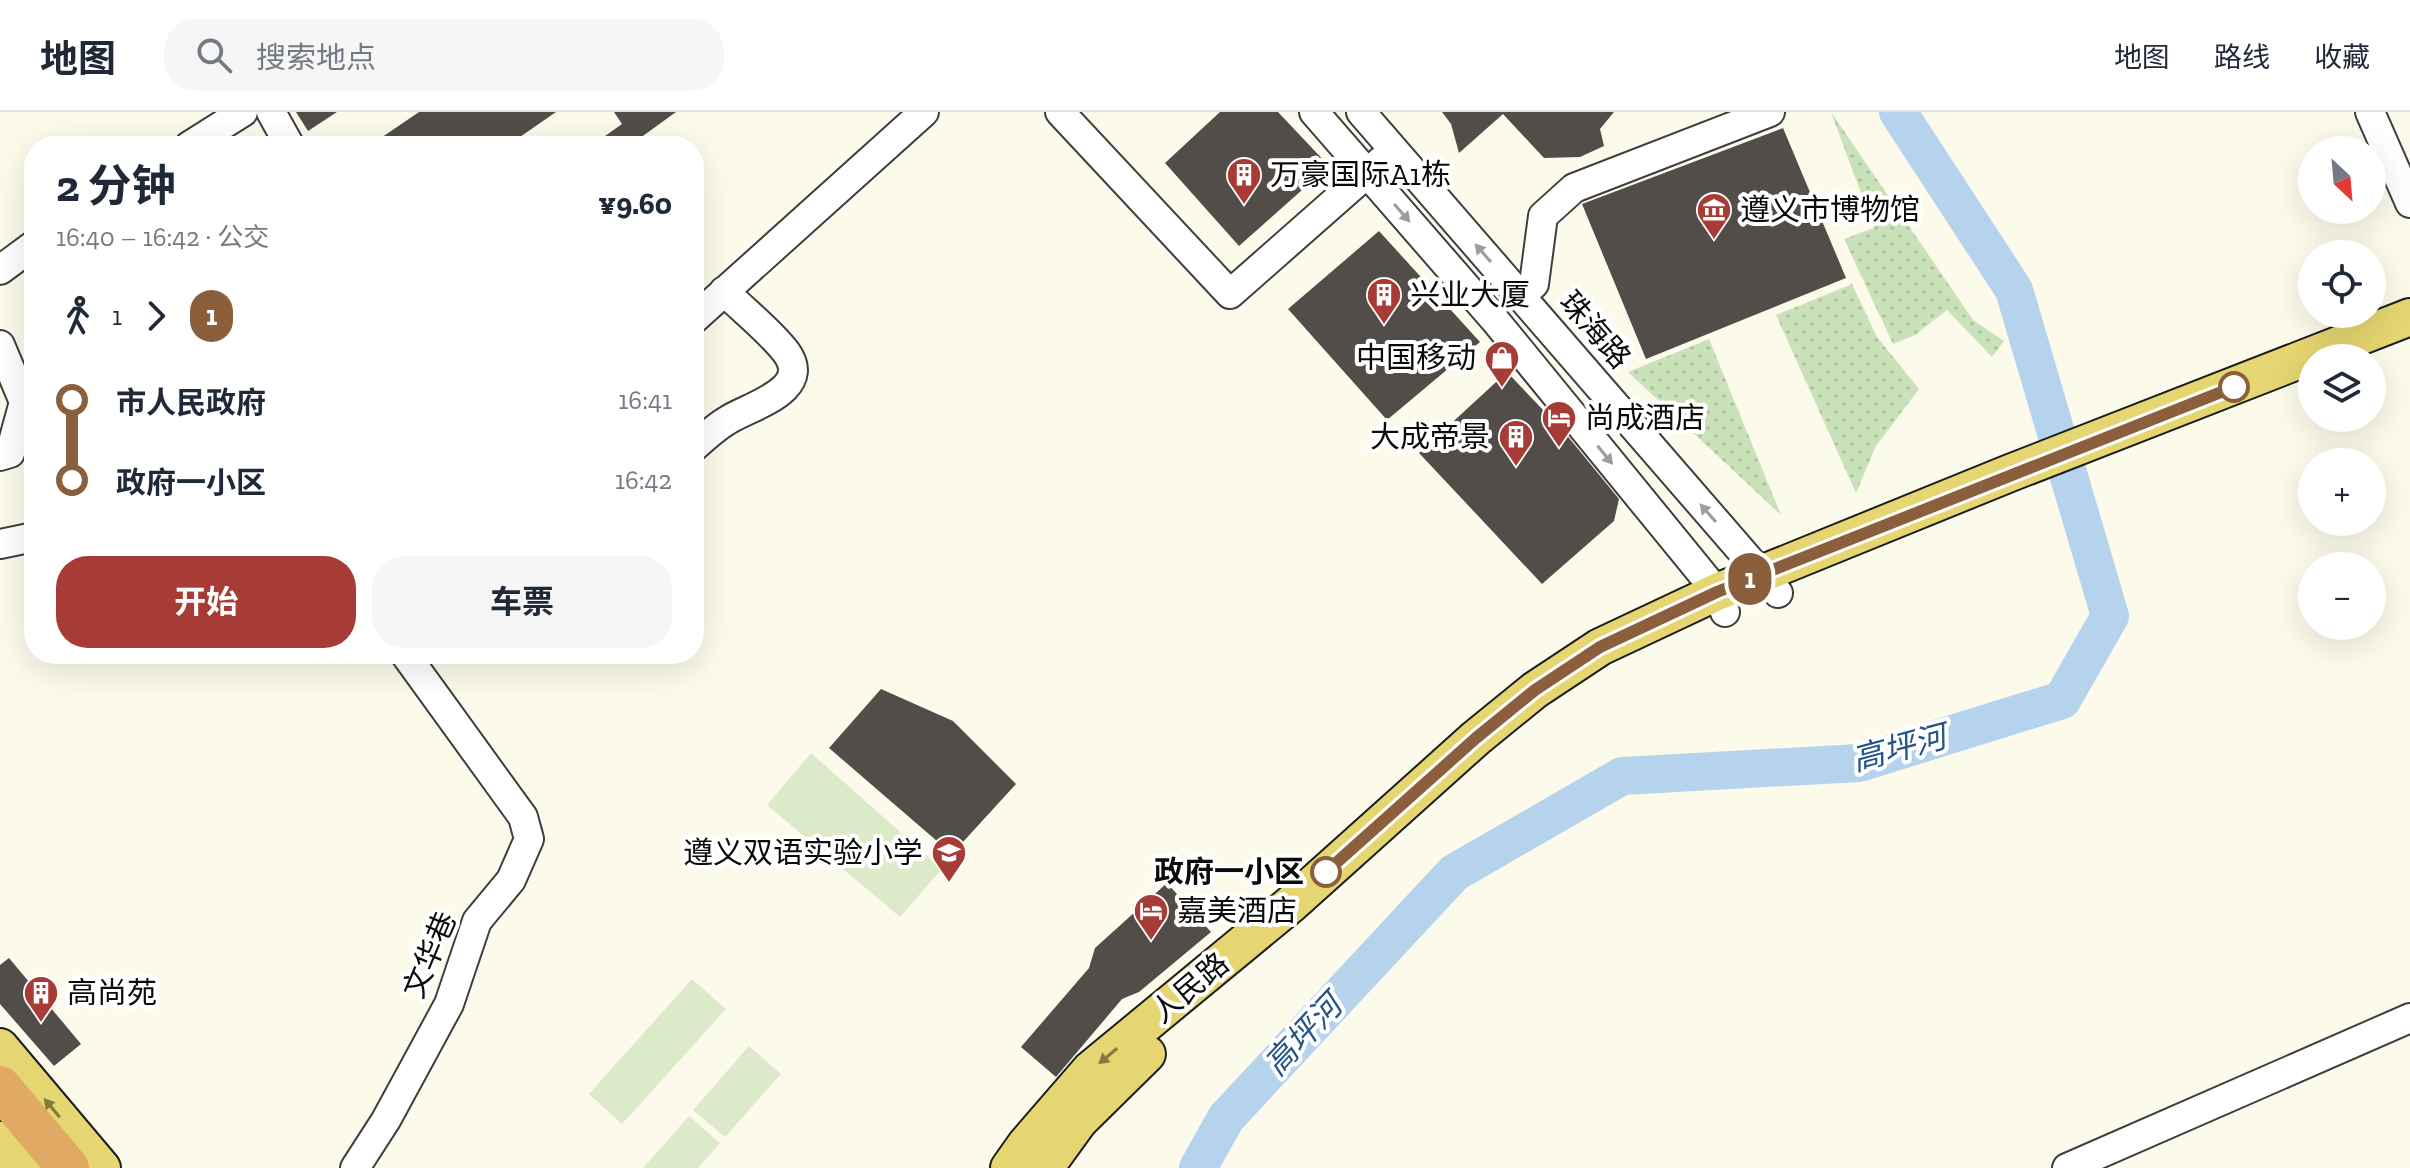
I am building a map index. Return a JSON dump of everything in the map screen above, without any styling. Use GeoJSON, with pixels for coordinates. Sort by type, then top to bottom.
{"type":"FeatureCollection","features":[{"type":"Feature","properties":{"kind":"highway"},"geometry":{"type":"LineString","coordinates":[[0,1087],[68,1168]]}},
{"type":"Feature","properties":{"kind":"highway"},"geometry":{"type":"LineString","coordinates":[[0,1115],[44,1168]]}},
{"type":"Feature","properties":{"kind":"main road","name":"人民路"},"geometry":{"type":"LineString","coordinates":[[1036,1162],[1090,1070],[1291,904],[1499,719],[1600,647],[1769,584],[2125,439],[2410,317]]}},
{"type":"Feature","properties":{"kind":"main road"},"geometry":{"type":"LineString","coordinates":[[2385,344],[2410,334]]}},
{"type":"Feature","properties":{"kind":"main road","name":"人民路"},"geometry":{"type":"LineString","coordinates":[[2125,439],[2298,379]]}},
{"type":"Feature","properties":{"kind":"main road"},"geometry":{"type":"LineString","coordinates":[[0,1047],[102,1168]]}},
{"type":"Feature","properties":{"kind":"main road"},"geometry":{"type":"LineString","coordinates":[[0,1140],[24,1168]]}},
{"type":"Feature","properties":{"kind":"street"},"geometry":{"type":"LineString","coordinates":[[205,136],[243,112]]}},
{"type":"Feature","properties":{"kind":"street"},"geometry":{"type":"LineString","coordinates":[[271,112],[284,136]]}},
{"type":"Feature","properties":{"kind":"street"},"geometry":{"type":"LineString","coordinates":[[704,310],[924,112]]}},
{"type":"Feature","properties":{"kind":"street"},"geometry":{"type":"LineString","coordinates":[[1060,112],[1230,294],[1394,150]]}},
{"type":"Feature","properties":{"kind":"street"},"geometry":{"type":"LineString","coordinates":[[1314,112],[1494,319],[1721,602]]}},
{"type":"Feature","properties":{"kind":"street","name":"珠海路"},"geometry":{"type":"LineString","coordinates":[[1361,112],[1769,584]]}},
{"type":"Feature","properties":{"kind":"street"},"geometry":{"type":"LineString","coordinates":[[1521,296],[1534,284],[1543,216],[1574,188],[1770,112]]}},
{"type":"Feature","properties":{"kind":"street"},"geometry":{"type":"LineString","coordinates":[[2370,112],[2410,203]]}},
{"type":"Feature","properties":{"kind":"street"},"geometry":{"type":"LineString","coordinates":[[0,270],[24,252]]}},
{"type":"Feature","properties":{"kind":"street"},"geometry":{"type":"LineString","coordinates":[[704,439],[726,421],[783,391],[791,380],[793,367],[786,353],[724,291]]}},
{"type":"Feature","properties":{"kind":"street"},"geometry":{"type":"LineString","coordinates":[[0,345],[24,402],[10,453],[0,456]]}},
{"type":"Feature","properties":{"kind":"street"},"geometry":{"type":"LineString","coordinates":[[0,544],[24,539]]}},
{"type":"Feature","properties":{"kind":"street","name":"文华巷"},"geometry":{"type":"LineString","coordinates":[[355,1168],[386,1120],[449,1004],[477,921],[511,880],[529,839],[523,817],[412,664]]}},
{"type":"Feature","properties":{"kind":"street"},"geometry":{"type":"LineString","coordinates":[[2067,1168],[2410,1018]]}},
{"type":"Feature","properties":{"kind":"green space"},"geometry":{"type":"Polygon","coordinates":[[[1831,112],[1973,320],[2004,341],[1992,357],[1947,310],[1915,335],[1893,344],[1844,239],[1874,228],[1831,112]]]}},
{"type":"Feature","properties":{"kind":"green space"},"geometry":{"type":"Polygon","coordinates":[[[1852,284],[1877,337],[1919,389],[1876,446],[1856,493],[1776,315],[1852,284]]]}},
{"type":"Feature","properties":{"kind":"green space"},"geometry":{"type":"Polygon","coordinates":[[[1709,339],[1781,515],[1628,372],[1709,339]]]}},
{"type":"Feature","properties":{"kind":"green space"},"geometry":{"type":"Polygon","coordinates":[[[811,753],[942,869],[900,917],[767,805],[811,753]]]}},
{"type":"Feature","properties":{"kind":"green space"},"geometry":{"type":"Polygon","coordinates":[[[692,979],[726,1009],[622,1124],[589,1094],[692,979]]]}},
{"type":"Feature","properties":{"kind":"green space"},"geometry":{"type":"Polygon","coordinates":[[[749,1046],[781,1074],[725,1137],[693,1110],[749,1046]]]}},
{"type":"Feature","properties":{"kind":"green space"},"geometry":{"type":"Polygon","coordinates":[[[689,1116],[720,1143],[698,1168],[643,1168],[689,1116]]]}},
{"type":"Feature","properties":{"kind":"building"},"geometry":{"type":"Polygon","coordinates":[[[296,112],[337,112],[308,131],[296,112]]]}},
{"type":"Feature","properties":{"kind":"building"},"geometry":{"type":"Polygon","coordinates":[[[419,112],[556,112],[521,136],[384,136],[419,112]]]}},
{"type":"Feature","properties":{"kind":"building"},"geometry":{"type":"Polygon","coordinates":[[[614,112],[676,112],[643,136],[605,136],[622,124],[614,112]]]}},
{"type":"Feature","properties":{"kind":"building","name":"万豪国际A1栋"},"geometry":{"type":"Polygon","coordinates":[[[1220,112],[1278,112],[1329,166],[1239,246],[1165,163],[1220,112]]]}},
{"type":"Feature","properties":{"kind":"building"},"geometry":{"type":"Polygon","coordinates":[[[1442,112],[1614,112],[1600,129],[1604,146],[1580,157],[1544,158],[1503,114],[1459,153],[1451,124],[1442,112]]]}},
{"type":"Feature","properties":{"kind":"building","name":"遵义市博物馆"},"geometry":{"type":"Polygon","coordinates":[[[1783,128],[1846,278],[1646,359],[1582,204],[1783,128]]]}},
{"type":"Feature","properties":{"kind":"building","name":"兴业大厦"},"geometry":{"type":"Polygon","coordinates":[[[1379,231],[1480,342],[1387,420],[1288,309],[1379,231]]]}},
{"type":"Feature","properties":{"kind":"building","name":"大成帝景"},"geometry":{"type":"Polygon","coordinates":[[[1507,372],[1565,433],[1619,499],[1614,521],[1542,584],[1419,453],[1507,372]]]}},
{"type":"Feature","properties":{"kind":"building"},"geometry":{"type":"Polygon","coordinates":[[[881,689],[953,721],[1016,784],[952,854],[829,748],[881,689]]]}},
{"type":"Feature","properties":{"kind":"building"},"geometry":{"type":"Polygon","coordinates":[[[1167,883],[1211,932],[1139,992],[1122,999],[1056,1077],[1021,1047],[1089,968],[1095,948],[1167,883]]]}},
{"type":"Feature","properties":{"kind":"building","name":"高尚苑"},"geometry":{"type":"Polygon","coordinates":[[[9,958],[81,1044],[54,1066],[0,1004],[0,965],[9,958]]]}},
{"type":"Feature","properties":{"kind":"waterway","name":"高坪河"},"geometry":{"type":"LineString","coordinates":[[1198,1168],[1226,1118],[1454,873],[1622,776],[1859,763],[2062,700],[2110,616],[2014,290],[1898,112]]}},
{"type":"Feature","properties":{"kind":"bus line","name":"1"},"geometry":{"type":"LineString","coordinates":[[1326,872],[1476,738],[1535,690],[1600,647],[1657,617],[1717,592],[2010,473],[2234,387]]}},
{"type":"Feature","properties":{"kind":"place","name":"万豪国际A1栋"},"geometry":{"type":"Point","coordinates":[1244,206]}},
{"type":"Feature","properties":{"kind":"place","name":"遵义市博物馆"},"geometry":{"type":"Point","coordinates":[1714,241]}},
{"type":"Feature","properties":{"kind":"place","name":"兴业大厦"},"geometry":{"type":"Point","coordinates":[1384,326]}},
{"type":"Feature","properties":{"kind":"place","name":"中国移动"},"geometry":{"type":"Point","coordinates":[1502,389]}},
{"type":"Feature","properties":{"kind":"place","name":"尚成酒店"},"geometry":{"type":"Point","coordinates":[1559,449]}},
{"type":"Feature","properties":{"kind":"place","name":"大成帝景"},"geometry":{"type":"Point","coordinates":[1516,468]}},
{"type":"Feature","properties":{"kind":"place","name":"政府一小区"},"geometry":{"type":"Point","coordinates":[1326,872]}},
{"type":"Feature","properties":{"kind":"place","name":"遵义双语实验小学"},"geometry":{"type":"Point","coordinates":[949,884]}},
{"type":"Feature","properties":{"kind":"place","name":"嘉美酒店"},"geometry":{"type":"Point","coordinates":[1151,942]}},
{"type":"Feature","properties":{"kind":"place","name":"高尚苑"},"geometry":{"type":"Point","coordinates":[41,1024]}}]}
